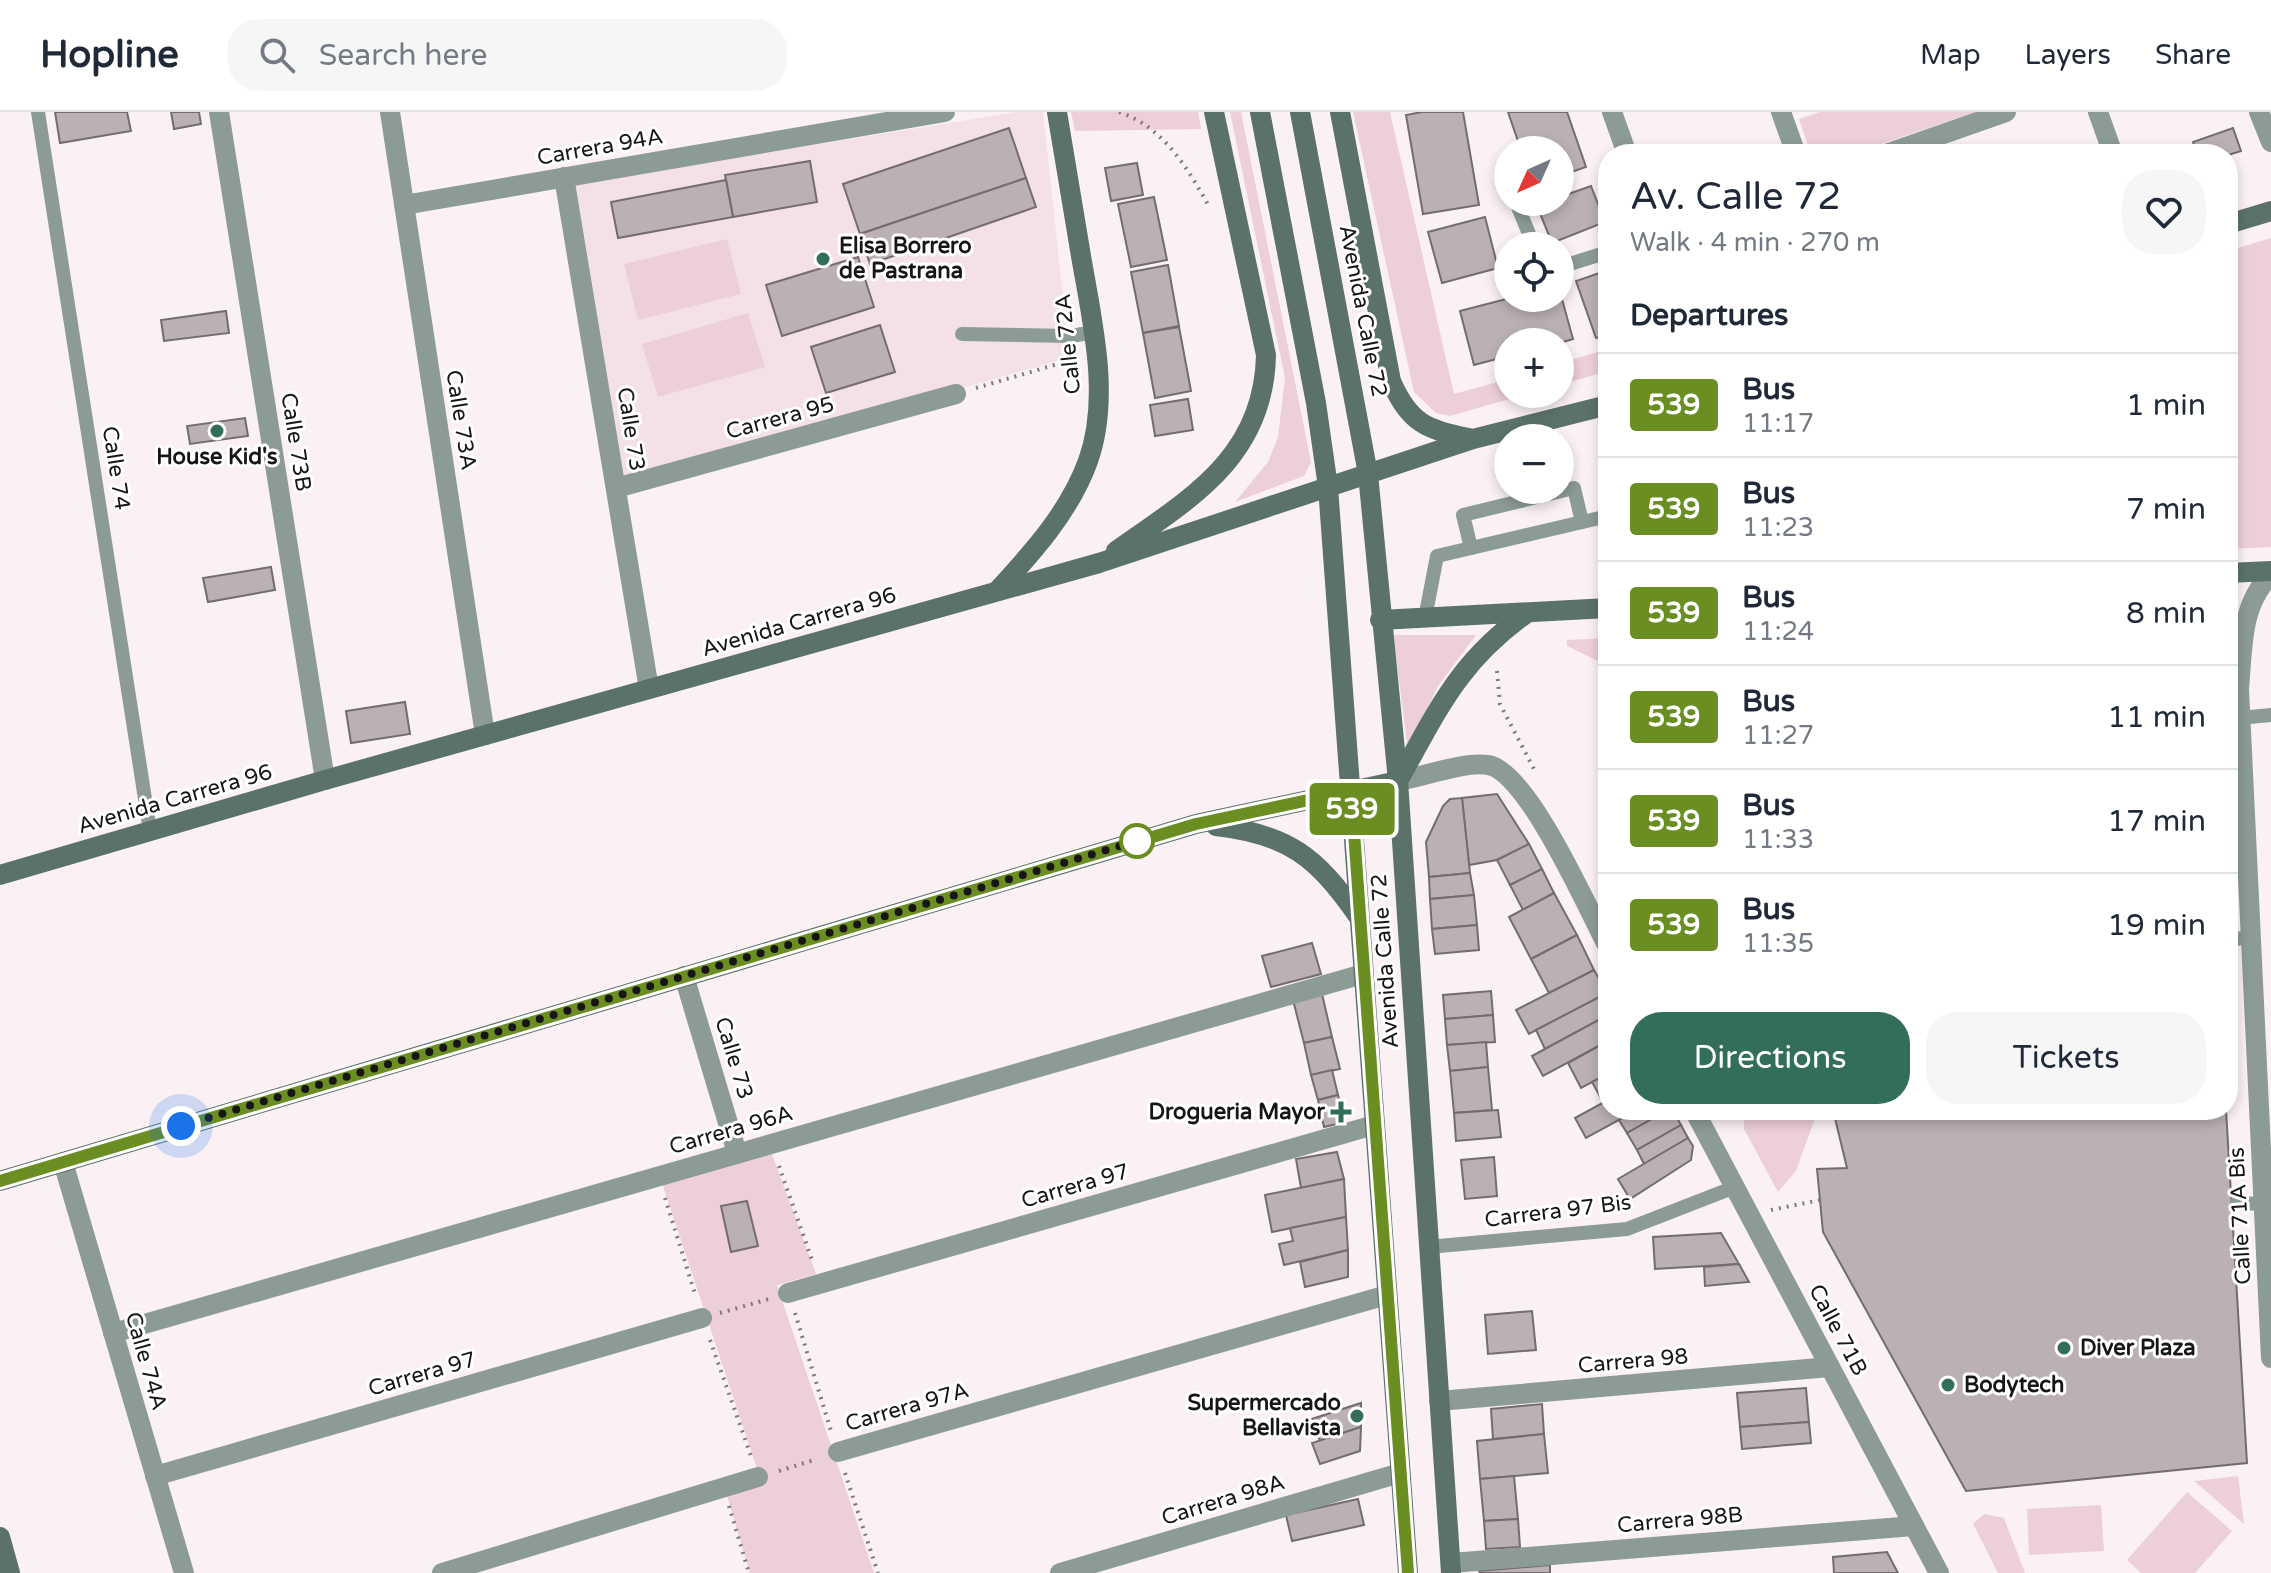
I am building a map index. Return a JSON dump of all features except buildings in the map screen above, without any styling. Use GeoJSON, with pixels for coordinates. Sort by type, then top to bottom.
{"type":"FeatureCollection","features":[{"type":"Feature","properties":{"kind":"main road","name":"Calle 72A"},"geometry":{"type":"LineString","coordinates":[[997,591],[1036,550],[1063,510],[1088,463],[1098,398],[1095,342],[1057,112]]}},
{"type":"Feature","properties":{"kind":"main road"},"geometry":{"type":"LineString","coordinates":[[1099,563],[1215,477],[1252,424],[1265,384],[1266,355],[1214,112]]}},
{"type":"Feature","properties":{"kind":"main road","name":"Avenida Calle 72"},"geometry":{"type":"LineString","coordinates":[[1260,112],[1316,403],[1328,487],[1408,1573]]}},
{"type":"Feature","properties":{"kind":"main road","name":"Avenida Calle 72"},"geometry":{"type":"LineString","coordinates":[[1300,112],[1368,474],[1398,781],[1451,1568]]}},
{"type":"Feature","properties":{"kind":"main road"},"geometry":{"type":"LineString","coordinates":[[1340,112],[1391,381],[1398,398],[1424,426],[1473,439]]}},
{"type":"Feature","properties":{"kind":"main road"},"geometry":{"type":"LineString","coordinates":[[2238,221],[2271,211]]}},
{"type":"Feature","properties":{"kind":"main road","name":"Avenida Carrera 96"},"geometry":{"type":"LineString","coordinates":[[0,875],[325,780],[1099,563],[1473,439],[1598,408]]}},
{"type":"Feature","properties":{"kind":"main road"},"geometry":{"type":"LineString","coordinates":[[2238,573],[2271,572]]}},
{"type":"Feature","properties":{"kind":"main road"},"geometry":{"type":"LineString","coordinates":[[1380,620],[1598,608]]}},
{"type":"Feature","properties":{"kind":"main road"},"geometry":{"type":"LineString","coordinates":[[0,1181],[1196,824],[1398,781],[1449,690],[1494,636],[1528,612]]}},
{"type":"Feature","properties":{"kind":"main road"},"geometry":{"type":"LineString","coordinates":[[1196,824],[1258,833],[1296,847],[1325,872],[1359,917]]}},
{"type":"Feature","properties":{"kind":"main road"},"geometry":{"type":"LineString","coordinates":[[0,1537],[6,1568]]}},
{"type":"Feature","properties":{"kind":"street","name":"Calle 73B"},"geometry":{"type":"LineString","coordinates":[[219,112],[325,780]]}},
{"type":"Feature","properties":{"kind":"street","name":"Calle 73A"},"geometry":{"type":"LineString","coordinates":[[390,112],[485,735]]}},
{"type":"Feature","properties":{"kind":"street","name":"Carrera 94A"},"geometry":{"type":"LineString","coordinates":[[404,205],[945,112]]}},
{"type":"Feature","properties":{"kind":"street"},"geometry":{"type":"LineString","coordinates":[[1612,112],[1623,144]]}},
{"type":"Feature","properties":{"kind":"street"},"geometry":{"type":"LineString","coordinates":[[1781,112],[1792,144]]}},
{"type":"Feature","properties":{"kind":"street"},"geometry":{"type":"LineString","coordinates":[[1915,144],[2006,112]]}},
{"type":"Feature","properties":{"kind":"street"},"geometry":{"type":"LineString","coordinates":[[2098,112],[2109,144]]}},
{"type":"Feature","properties":{"kind":"street"},"geometry":{"type":"LineString","coordinates":[[2259,112],[2271,142]]}},
{"type":"Feature","properties":{"kind":"street","name":"Calle 73"},"geometry":{"type":"LineString","coordinates":[[564,177],[649,689]]}},
{"type":"Feature","properties":{"kind":"street","name":"Carrera 95"},"geometry":{"type":"LineString","coordinates":[[616,488],[956,394]]}},
{"type":"Feature","properties":{"kind":"street","name":"Calle 71A Bis"},"geometry":{"type":"LineString","coordinates":[[2271,572],[2254,593],[2247,609],[2239,689],[2271,1358]]}},
{"type":"Feature","properties":{"kind":"street","name":"Calle 71A Bis"},"geometry":{"type":"LineString","coordinates":[[2238,685],[2239,689]]}},
{"type":"Feature","properties":{"kind":"street"},"geometry":{"type":"LineString","coordinates":[[1398,781],[1486,764],[1507,774],[1534,807],[1598,928]]}},
{"type":"Feature","properties":{"kind":"street","name":"Carrera 96A"},"geometry":{"type":"LineString","coordinates":[[113,1333],[1363,974]]}},
{"type":"Feature","properties":{"kind":"street","name":"Calle 73"},"geometry":{"type":"LineString","coordinates":[[684,976],[737,1153]]}},
{"type":"Feature","properties":{"kind":"street","name":"Calle 71B"},"geometry":{"type":"LineString","coordinates":[[1699,1120],[1939,1573]]}},
{"type":"Feature","properties":{"kind":"street","name":"Carrera 97"},"geometry":{"type":"LineString","coordinates":[[788,1293],[1374,1125]]}},
{"type":"Feature","properties":{"kind":"street","name":"Calle 74A"},"geometry":{"type":"LineString","coordinates":[[63,1162],[184,1573]]}},
{"type":"Feature","properties":{"kind":"street","name":"Carrera 97A"},"geometry":{"type":"LineString","coordinates":[[838,1452],[1387,1295]]}},
{"type":"Feature","properties":{"kind":"street","name":"Carrera 97"},"geometry":{"type":"LineString","coordinates":[[155,1476],[702,1318]]}},
{"type":"Feature","properties":{"kind":"street","name":"Carrera 98"},"geometry":{"type":"LineString","coordinates":[[1439,1401],[1830,1367]]}},
{"type":"Feature","properties":{"kind":"street","name":"Carrera 98A"},"geometry":{"type":"LineString","coordinates":[[1060,1573],[1400,1473]]}},
{"type":"Feature","properties":{"kind":"street"},"geometry":{"type":"LineString","coordinates":[[442,1573],[758,1477]]}},
{"type":"Feature","properties":{"kind":"street","name":"Carrera 98B"},"geometry":{"type":"LineString","coordinates":[[1451,1568],[1914,1526]]}},
{"type":"Feature","properties":{"kind":"lane","name":"Calle 74"},"geometry":{"type":"LineString","coordinates":[[38,112],[150,831]]}},
{"type":"Feature","properties":{"kind":"lane"},"geometry":{"type":"LineString","coordinates":[[1574,263],[1598,255]]}},
{"type":"Feature","properties":{"kind":"lane"},"geometry":{"type":"LineString","coordinates":[[962,334],[1071,336],[1095,342]]}},
{"type":"Feature","properties":{"kind":"lane"},"geometry":{"type":"LineString","coordinates":[[1471,548],[1463,515],[1574,488],[1582,522]]}},
{"type":"Feature","properties":{"kind":"lane"},"geometry":{"type":"LineString","coordinates":[[1425,618],[1437,556],[1598,518]]}},
{"type":"Feature","properties":{"kind":"lane"},"geometry":{"type":"LineString","coordinates":[[2240,718],[2271,715]]}},
{"type":"Feature","properties":{"kind":"lane"},"geometry":{"type":"LineString","coordinates":[[2238,939],[2251,936]]}},
{"type":"Feature","properties":{"kind":"lane","name":"Carrera 97 Bis"},"geometry":{"type":"LineString","coordinates":[[1428,1247],[1627,1229],[1735,1187]]}},
{"type":"Feature","properties":{"kind":"lane"},"geometry":{"type":"LineString","coordinates":[[2237,1203],[2264,1204]]}},
{"type":"Feature","properties":{"kind":"path"},"geometry":{"type":"LineString","coordinates":[[1119,112],[1135,117],[1175,150],[1212,212]]}},
{"type":"Feature","properties":{"kind":"path"},"geometry":{"type":"LineString","coordinates":[[956,394],[1095,342]]}},
{"type":"Feature","properties":{"kind":"path"},"geometry":{"type":"LineString","coordinates":[[1494,636],[1500,704],[1543,786]]}},
{"type":"Feature","properties":{"kind":"path"},"geometry":{"type":"LineString","coordinates":[[771,1143],[820,1284]]}},
{"type":"Feature","properties":{"kind":"path"},"geometry":{"type":"LineString","coordinates":[[1749,1214],[1820,1200]]}},
{"type":"Feature","properties":{"kind":"path"},"geometry":{"type":"LineString","coordinates":[[702,1318],[788,1293]]}},
{"type":"Feature","properties":{"kind":"path","name":"Carrera 97A"},"geometry":{"type":"LineString","coordinates":[[758,1477],[838,1452]]}},
{"type":"Feature","properties":{"kind":"path"},"geometry":{"type":"LineString","coordinates":[[724,1489],[749,1573]]}},
{"type":"Feature","properties":{"kind":"shaded area","name":"Elisa Borrero de Pastrana"},"geometry":{"type":"Polygon","coordinates":[[[1016,112],[1043,112],[1067,333],[1061,360],[625,483],[574,184],[1016,112]]]}},
{"type":"Feature","properties":{"kind":"shaded area"},"geometry":{"type":"Polygon","coordinates":[[[1071,112],[1198,112],[1201,129],[1075,131],[1071,112]]]}},
{"type":"Feature","properties":{"kind":"shaded area"},"geometry":{"type":"Polygon","coordinates":[[[1230,112],[1241,112],[1311,462],[1304,476],[1235,502],[1268,462],[1278,437],[1285,378],[1230,112]]]}},
{"type":"Feature","properties":{"kind":"shaded area"},"geometry":{"type":"Polygon","coordinates":[[[1353,112],[1390,112],[1454,394],[1494,383],[1494,403],[1450,416],[1436,413],[1414,392],[1353,112]]]}},
{"type":"Feature","properties":{"kind":"shaded area"},"geometry":{"type":"Polygon","coordinates":[[[1820,112],[1975,112],[1881,144],[1808,144],[1799,119],[1820,112]]]}},
{"type":"Feature","properties":{"kind":"shaded area"},"geometry":{"type":"Polygon","coordinates":[[[2271,238],[2271,547],[2238,549],[2238,248],[2271,238]]]}},
{"type":"Feature","properties":{"kind":"shaded area"},"geometry":{"type":"Polygon","coordinates":[[[727,239],[741,294],[638,320],[624,264],[727,239]]]}},
{"type":"Feature","properties":{"kind":"shaded area"},"geometry":{"type":"Polygon","coordinates":[[[748,313],[765,367],[658,397],[642,344],[748,313]]]}},
{"type":"Feature","properties":{"kind":"shaded area"},"geometry":{"type":"Polygon","coordinates":[[[1598,352],[1598,374],[1574,381],[1574,359],[1598,352]]]}},
{"type":"Feature","properties":{"kind":"shaded area"},"geometry":{"type":"Polygon","coordinates":[[[1393,635],[1476,635],[1438,686],[1408,750],[1393,635]]]}},
{"type":"Feature","properties":{"kind":"shaded area"},"geometry":{"type":"Polygon","coordinates":[[[1598,638],[1598,661],[1567,646],[1567,640],[1598,638]]]}},
{"type":"Feature","properties":{"kind":"shaded area"},"geometry":{"type":"Polygon","coordinates":[[[1744,1120],[1814,1120],[1796,1171],[1778,1192],[1744,1129],[1744,1120]]]}},
{"type":"Feature","properties":{"kind":"shaded area"},"geometry":{"type":"Polygon","coordinates":[[[771,1151],[816,1274],[777,1285],[874,1573],[750,1573],[725,1489],[760,1478],[662,1183],[771,1151]]]}},
{"type":"Feature","properties":{"kind":"shaded area"},"geometry":{"type":"Polygon","coordinates":[[[2238,1476],[2244,1524],[2194,1481],[2238,1476]]]}},
{"type":"Feature","properties":{"kind":"shaded area"},"geometry":{"type":"Polygon","coordinates":[[[2187,1492],[2232,1531],[2195,1573],[2141,1573],[2127,1560],[2187,1492]]]}},
{"type":"Feature","properties":{"kind":"shaded area"},"geometry":{"type":"Polygon","coordinates":[[[2101,1505],[2104,1551],[2029,1555],[2027,1509],[2101,1505]]]}},
{"type":"Feature","properties":{"kind":"shaded area"},"geometry":{"type":"Polygon","coordinates":[[[1984,1514],[2004,1518],[2025,1573],[1998,1573],[1973,1524],[1984,1514]]]}},
{"type":"Feature","properties":{"kind":"bus line","name":"539"},"geometry":{"type":"LineString","coordinates":[[0,1181],[1196,824],[1351,791],[1408,1573]]}},
{"type":"Feature","properties":{"kind":"place","name":"Elisa Borrero de Pastrana"},"geometry":{"type":"Point","coordinates":[823,259]}},
{"type":"Feature","properties":{"kind":"place","name":"House Kid's"},"geometry":{"type":"Point","coordinates":[217,431]}},
{"type":"Feature","properties":{"kind":"place","name":"Drogueria Mayor"},"geometry":{"type":"Point","coordinates":[1341,1112]}},
{"type":"Feature","properties":{"kind":"place","name":"Diver Plaza"},"geometry":{"type":"Point","coordinates":[2064,1348]}},
{"type":"Feature","properties":{"kind":"place","name":"Bodytech"},"geometry":{"type":"Point","coordinates":[1948,1385]}},
{"type":"Feature","properties":{"kind":"place","name":"Supermercado Bellavista"},"geometry":{"type":"Point","coordinates":[1357,1416]}},
{"type":"Feature","properties":{"kind":"route"},"geometry":{"type":"LineString","coordinates":[[181,1126],[1137,841]]}}]}
